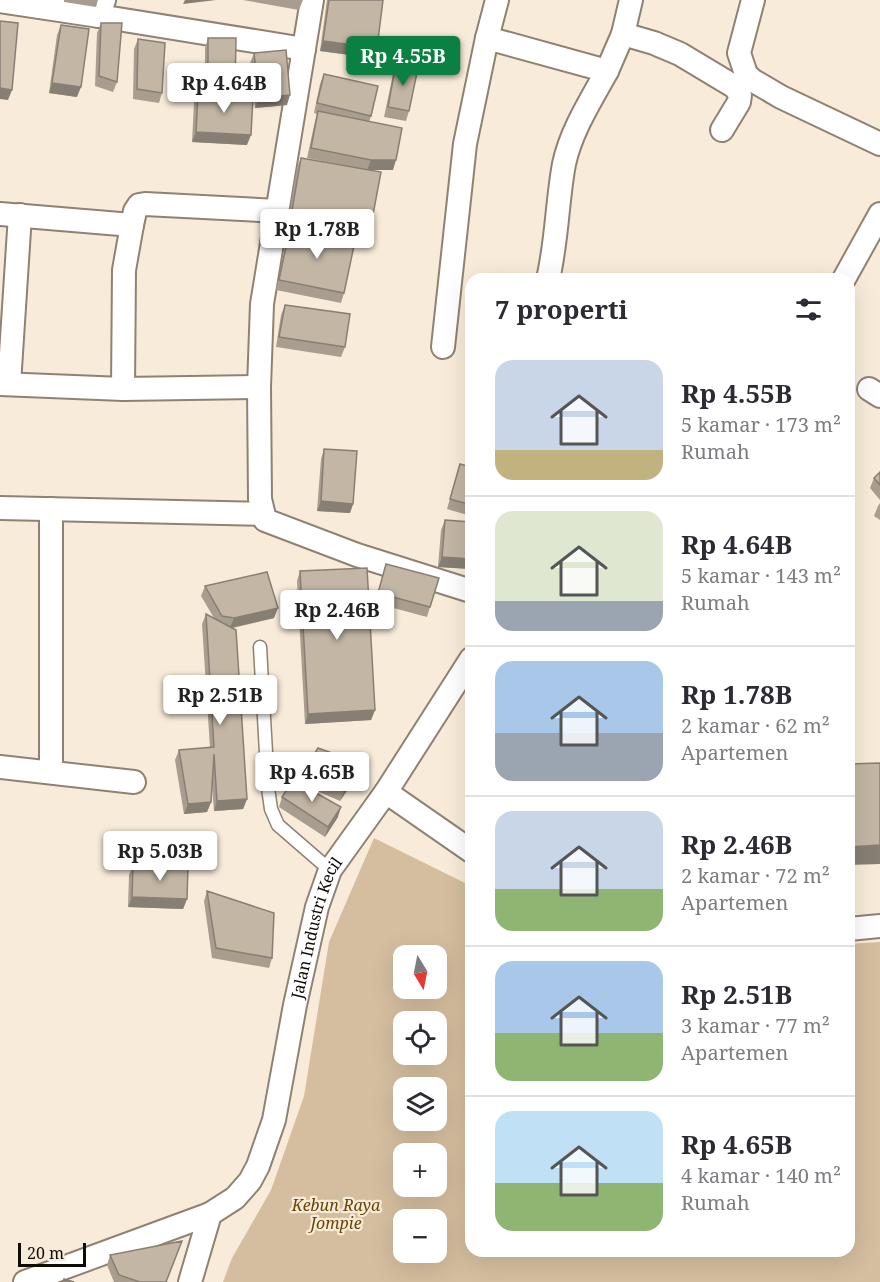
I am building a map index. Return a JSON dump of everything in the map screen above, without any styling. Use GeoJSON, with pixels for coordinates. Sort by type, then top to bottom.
{"type":"FeatureCollection","features":[{"type":"Feature","properties":{"kind":"street"},"geometry":{"type":"LineString","coordinates":[[312,0],[262,304],[259,387],[262,514],[265,520],[347,551],[465,589]]}},
{"type":"Feature","properties":{"kind":"street"},"geometry":{"type":"LineString","coordinates":[[443,347],[465,144],[497,0]]}},
{"type":"Feature","properties":{"kind":"street"},"geometry":{"type":"LineString","coordinates":[[549,273],[564,163],[574,134],[607,71],[623,34],[631,0]]}},
{"type":"Feature","properties":{"kind":"street"},"geometry":{"type":"LineString","coordinates":[[753,0],[740,53],[746,74],[781,97],[880,144]]}},
{"type":"Feature","properties":{"kind":"street"},"geometry":{"type":"LineString","coordinates":[[0,1],[102,8],[304,49]]}},
{"type":"Feature","properties":{"kind":"street"},"geometry":{"type":"LineString","coordinates":[[623,34],[654,42],[680,54],[735,87],[740,94],[739,102],[722,130]]}},
{"type":"Feature","properties":{"kind":"street"},"geometry":{"type":"LineString","coordinates":[[487,38],[607,71]]}},
{"type":"Feature","properties":{"kind":"street"},"geometry":{"type":"LineString","coordinates":[[123,389],[124,270],[135,211],[139,206],[145,204],[278,211]]}},
{"type":"Feature","properties":{"kind":"street"},"geometry":{"type":"LineString","coordinates":[[132,225],[10,214],[4,384],[123,389],[259,387]]}},
{"type":"Feature","properties":{"kind":"street"},"geometry":{"type":"LineString","coordinates":[[847,273],[880,214]]}},
{"type":"Feature","properties":{"kind":"street"},"geometry":{"type":"LineString","coordinates":[[0,508],[262,514]]}},
{"type":"Feature","properties":{"kind":"street"},"geometry":{"type":"LineString","coordinates":[[51,509],[51,772]]}},
{"type":"Feature","properties":{"kind":"street","name":"Jalan Industri Kecil"},"geometry":{"type":"LineString","coordinates":[[25,1282],[210,1214],[235,1198],[250,1181],[258,1166],[274,1120],[295,1005],[317,907],[330,870],[386,792],[465,668]]}},
{"type":"Feature","properties":{"kind":"street"},"geometry":{"type":"LineString","coordinates":[[0,767],[134,782]]}},
{"type":"Feature","properties":{"kind":"street"},"geometry":{"type":"LineString","coordinates":[[386,792],[465,847]]}},
{"type":"Feature","properties":{"kind":"street"},"geometry":{"type":"LineString","coordinates":[[855,928],[880,926]]}},
{"type":"Feature","properties":{"kind":"street"},"geometry":{"type":"LineString","coordinates":[[190,1282],[210,1214]]}},
{"type":"Feature","properties":{"kind":"lane"},"geometry":{"type":"LineString","coordinates":[[260,647],[271,809],[278,825],[330,870]]}},
{"type":"Feature","properties":{"kind":"green space","name":"Kebun Raya Jompie"},"geometry":{"type":"Polygon","coordinates":[[[374,838],[465,883],[465,1257],[855,1257],[855,944],[880,942],[880,1282],[223,1282],[232,1258],[271,1190],[304,1096],[329,942],[374,838]]]}},
{"type":"Feature","properties":{"kind":"building"},"geometry":{"type":"Polygon","coordinates":[[[329,0],[383,0],[377,48],[323,41],[329,0]]]}},
{"type":"Feature","properties":{"kind":"building"},"geometry":{"type":"Polygon","coordinates":[[[0,21],[18,23],[12,90],[0,88],[0,21]]]}},
{"type":"Feature","properties":{"kind":"building"},"geometry":{"type":"Polygon","coordinates":[[[101,23],[122,23],[117,82],[99,76],[101,23]]]}},
{"type":"Feature","properties":{"kind":"building"},"geometry":{"type":"Polygon","coordinates":[[[61,25],[89,29],[81,87],[52,83],[61,25]]]}},
{"type":"Feature","properties":{"kind":"building"},"geometry":{"type":"Polygon","coordinates":[[[208,38],[236,38],[235,87],[208,87],[208,38]]]}},
{"type":"Feature","properties":{"kind":"building"},"geometry":{"type":"Polygon","coordinates":[[[138,39],[165,43],[162,93],[137,89],[138,39]]]}},
{"type":"Feature","properties":{"kind":"building"},"geometry":{"type":"Polygon","coordinates":[[[286,50],[290,95],[259,98],[254,53],[286,50]]]}},
{"type":"Feature","properties":{"kind":"building"},"geometry":{"type":"Polygon","coordinates":[[[396,64],[418,68],[409,111],[388,107],[396,64]]]}},
{"type":"Feature","properties":{"kind":"building"},"geometry":{"type":"Polygon","coordinates":[[[324,74],[378,86],[371,116],[317,103],[324,74]]]}},
{"type":"Feature","properties":{"kind":"building"},"geometry":{"type":"Polygon","coordinates":[[[198,93],[253,96],[251,135],[196,132],[198,93]]]}},
{"type":"Feature","properties":{"kind":"building"},"geometry":{"type":"Polygon","coordinates":[[[318,111],[402,128],[396,160],[371,160],[311,148],[318,111]]]}},
{"type":"Feature","properties":{"kind":"building"},"geometry":{"type":"Polygon","coordinates":[[[301,158],[381,172],[369,236],[290,222],[301,158]]]}},
{"type":"Feature","properties":{"kind":"building"},"geometry":{"type":"Polygon","coordinates":[[[290,228],[355,241],[344,293],[279,280],[290,228]]]}},
{"type":"Feature","properties":{"kind":"building"},"geometry":{"type":"Polygon","coordinates":[[[285,305],[350,314],[345,347],[279,337],[285,305]]]}},
{"type":"Feature","properties":{"kind":"building"},"geometry":{"type":"Polygon","coordinates":[[[324,449],[357,451],[353,504],[321,501],[324,449]]]}},
{"type":"Feature","properties":{"kind":"building"},"geometry":{"type":"Polygon","coordinates":[[[460,464],[465,465],[465,503],[450,499],[460,464]]]}},
{"type":"Feature","properties":{"kind":"building"},"geometry":{"type":"Polygon","coordinates":[[[880,472],[880,485],[874,478],[880,472]]]}},
{"type":"Feature","properties":{"kind":"building"},"geometry":{"type":"Polygon","coordinates":[[[445,520],[465,522],[465,559],[442,557],[445,520]]]}},
{"type":"Feature","properties":{"kind":"building"},"geometry":{"type":"Polygon","coordinates":[[[386,564],[439,578],[430,607],[378,593],[386,564]]]}},
{"type":"Feature","properties":{"kind":"building"},"geometry":{"type":"Polygon","coordinates":[[[367,568],[375,710],[308,714],[300,571],[367,568]]]}},
{"type":"Feature","properties":{"kind":"building"},"geometry":{"type":"Polygon","coordinates":[[[267,572],[278,608],[234,618],[222,616],[205,586],[267,572]]]}},
{"type":"Feature","properties":{"kind":"building"},"geometry":{"type":"Polygon","coordinates":[[[206,614],[236,630],[247,799],[217,801],[214,754],[211,802],[188,804],[179,750],[214,747],[206,614]]]}},
{"type":"Feature","properties":{"kind":"building"},"geometry":{"type":"Polygon","coordinates":[[[318,748],[362,764],[344,791],[302,774],[318,748]]]}},
{"type":"Feature","properties":{"kind":"building"},"geometry":{"type":"Polygon","coordinates":[[[880,763],[880,845],[855,847],[855,764],[880,763]]]}},
{"type":"Feature","properties":{"kind":"building"},"geometry":{"type":"Polygon","coordinates":[[[293,780],[341,807],[328,827],[282,797],[293,780]]]}},
{"type":"Feature","properties":{"kind":"building"},"geometry":{"type":"Polygon","coordinates":[[[133,865],[188,866],[187,899],[132,897],[133,865]]]}},
{"type":"Feature","properties":{"kind":"building"},"geometry":{"type":"Polygon","coordinates":[[[207,891],[274,913],[272,958],[216,948],[207,891]]]}},
{"type":"Feature","properties":{"kind":"building"},"geometry":{"type":"Polygon","coordinates":[[[182,1241],[166,1282],[140,1282],[119,1275],[110,1255],[182,1241]]]}}]}
